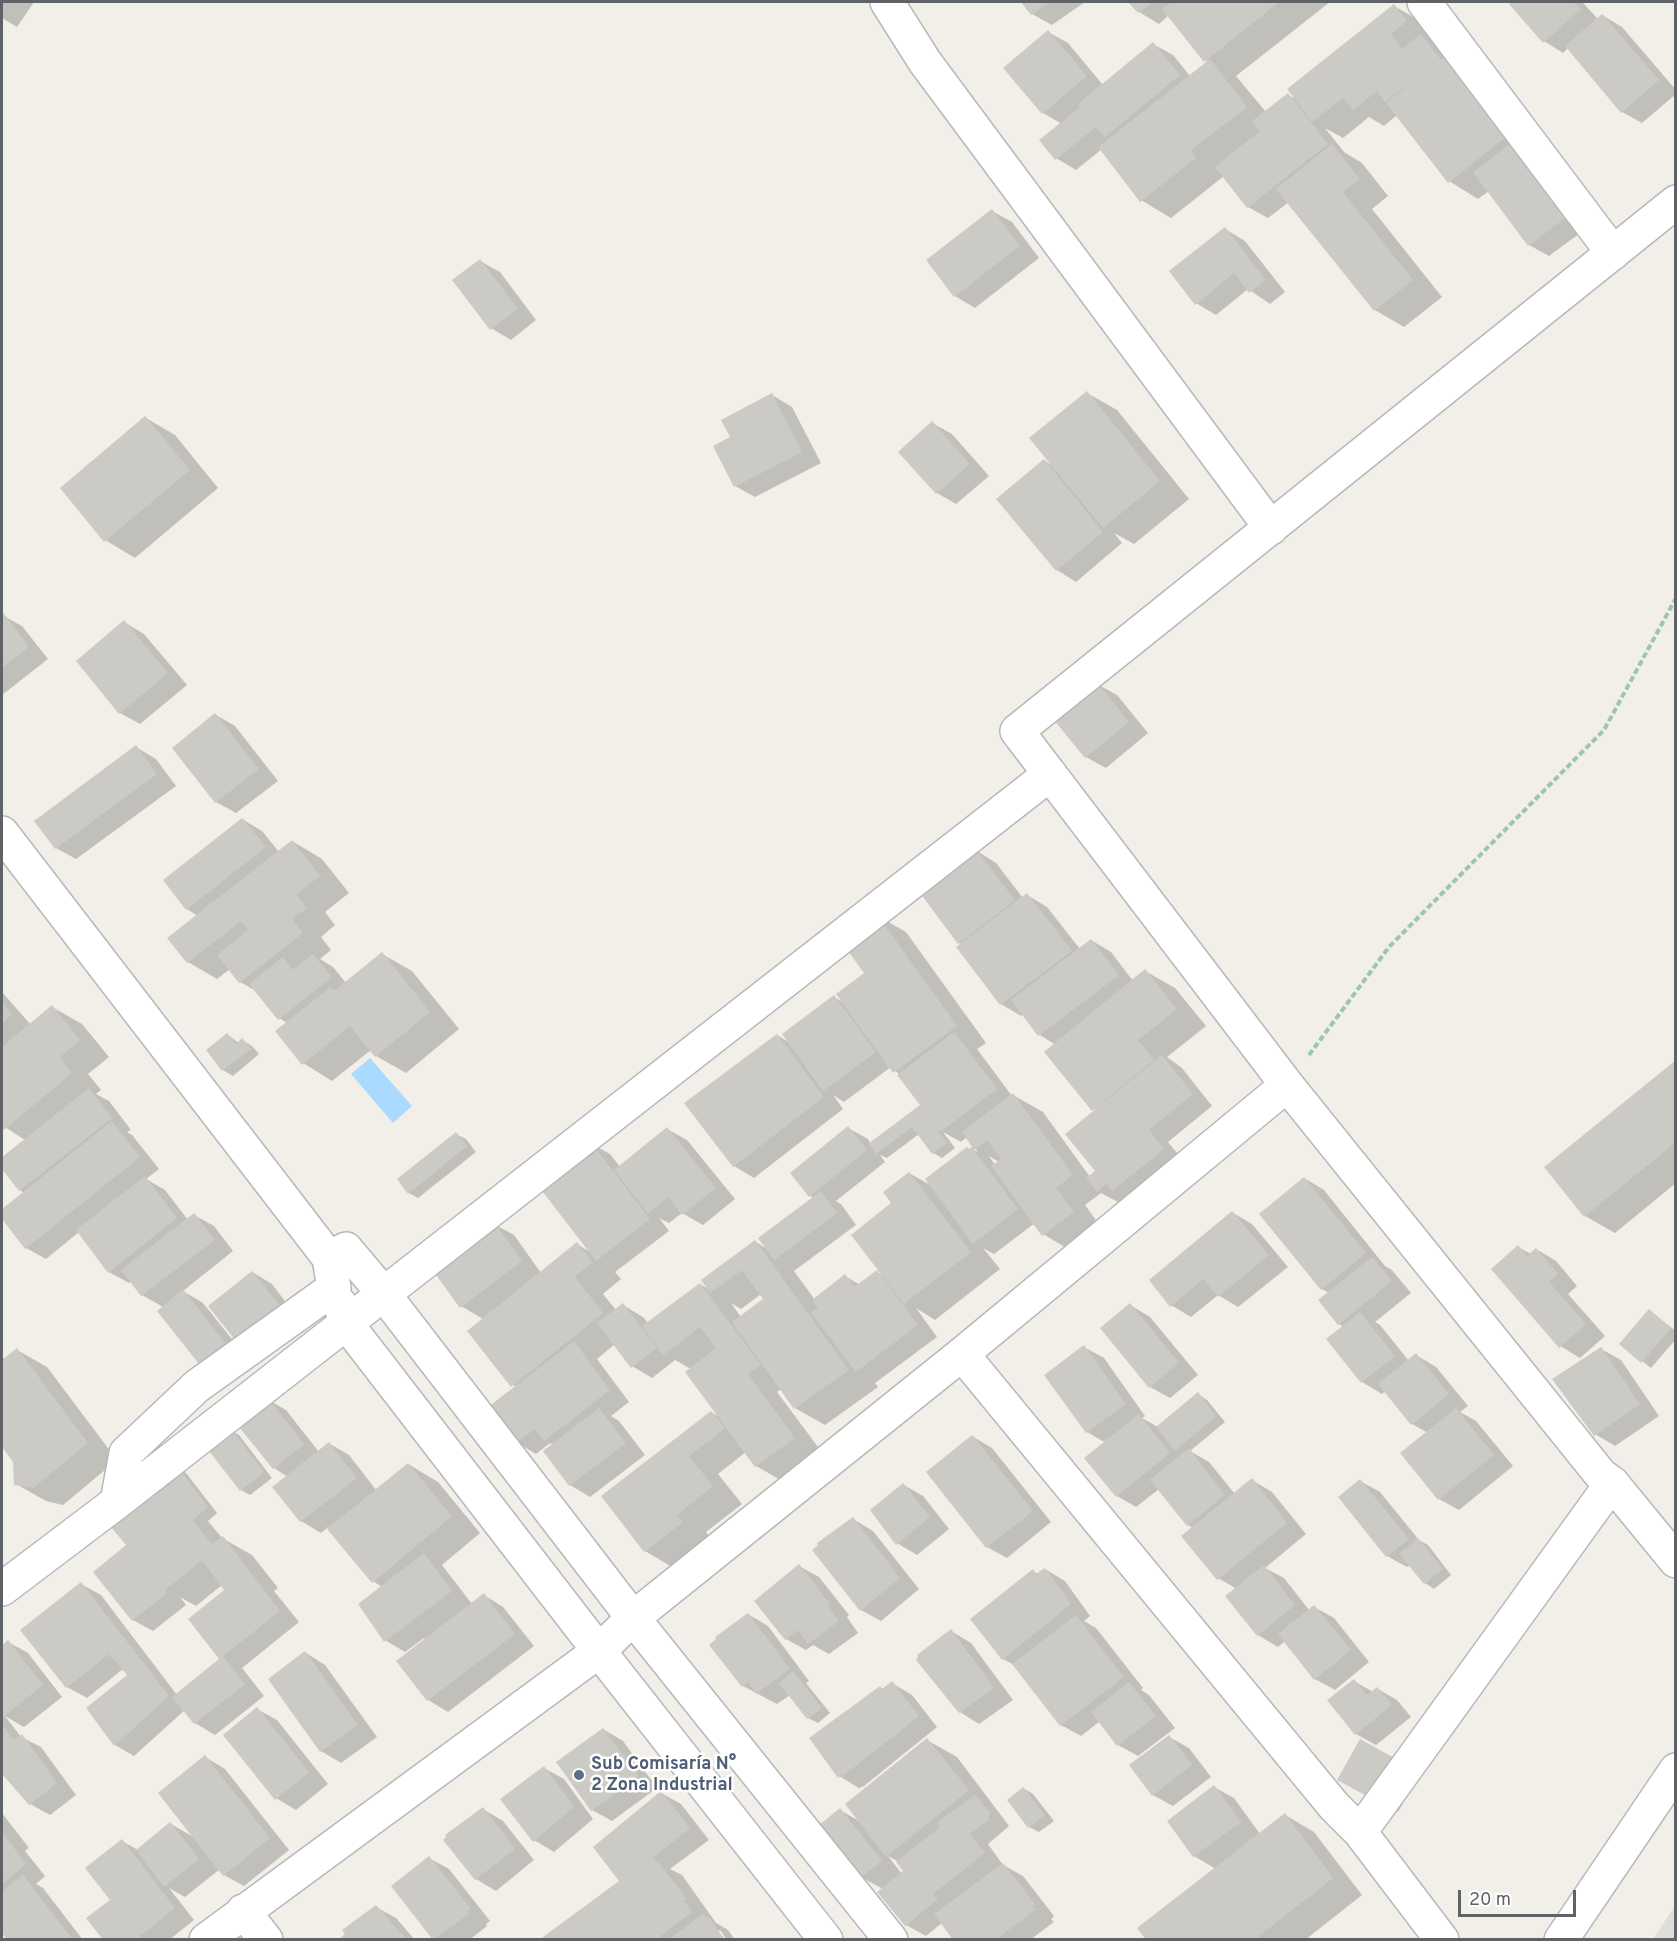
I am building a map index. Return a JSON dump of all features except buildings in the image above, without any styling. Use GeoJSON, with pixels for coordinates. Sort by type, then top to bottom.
{"type":"FeatureCollection","features":[{"type":"Feature","properties":{"kind":"street"},"geometry":{"type":"LineString","coordinates":[[887,2],[925,62],[1271,528]]}},
{"type":"Feature","properties":{"kind":"street"},"geometry":{"type":"LineString","coordinates":[[1424,2],[1612,253]]}},
{"type":"Feature","properties":{"kind":"street"},"geometry":{"type":"LineString","coordinates":[[1676,202],[1017,731],[1287,1085],[1601,1475],[1612,1483],[1676,1561]]}},
{"type":"Feature","properties":{"kind":"street"},"geometry":{"type":"LineString","coordinates":[[2,1589],[117,1502],[1050,774]]}},
{"type":"Feature","properties":{"kind":"street"},"geometry":{"type":"LineString","coordinates":[[2,833],[336,1265],[383,1293],[633,1618],[891,1940]]}},
{"type":"Feature","properties":{"kind":"street"},"geometry":{"type":"LineString","coordinates":[[206,1940],[599,1651],[633,1618],[962,1354],[1287,1085]]}},
{"type":"Feature","properties":{"kind":"street"},"geometry":{"type":"LineString","coordinates":[[336,1265],[346,1323],[826,1940]]}},
{"type":"Feature","properties":{"kind":"street"},"geometry":{"type":"LineString","coordinates":[[117,1502],[126,1453],[197,1386],[336,1265]]}},
{"type":"Feature","properties":{"kind":"street"},"geometry":{"type":"LineString","coordinates":[[962,1354],[1334,1806],[1360,1832],[1442,1940]]}},
{"type":"Feature","properties":{"kind":"street"},"geometry":{"type":"LineString","coordinates":[[1360,1832],[1612,1483]]}},
{"type":"Feature","properties":{"kind":"street"},"geometry":{"type":"LineString","coordinates":[[1561,1940],[1676,1770]]}},
{"type":"Feature","properties":{"kind":"street"},"geometry":{"type":"LineString","coordinates":[[243,1911],[266,1940]]}},
{"type":"Feature","properties":{"kind":"path"},"geometry":{"type":"LineString","coordinates":[[1287,1085],[1389,947],[1604,730],[1676,598]]}},
{"type":"Feature","properties":{"kind":"shaded area"},"geometry":{"type":"Polygon","coordinates":[[[1675,1906],[1675,1939],[1653,1939],[1675,1906]]]}},
{"type":"Feature","properties":{"kind":"water"},"geometry":{"type":"Polygon","coordinates":[[[370,1058],[412,1106],[393,1123],[351,1074],[370,1058]]]}},
{"type":"Feature","properties":{"kind":"place","name":"Sub Comisaría N° 2 Zona Industrial"},"geometry":{"type":"Point","coordinates":[579,1775]}}]}
